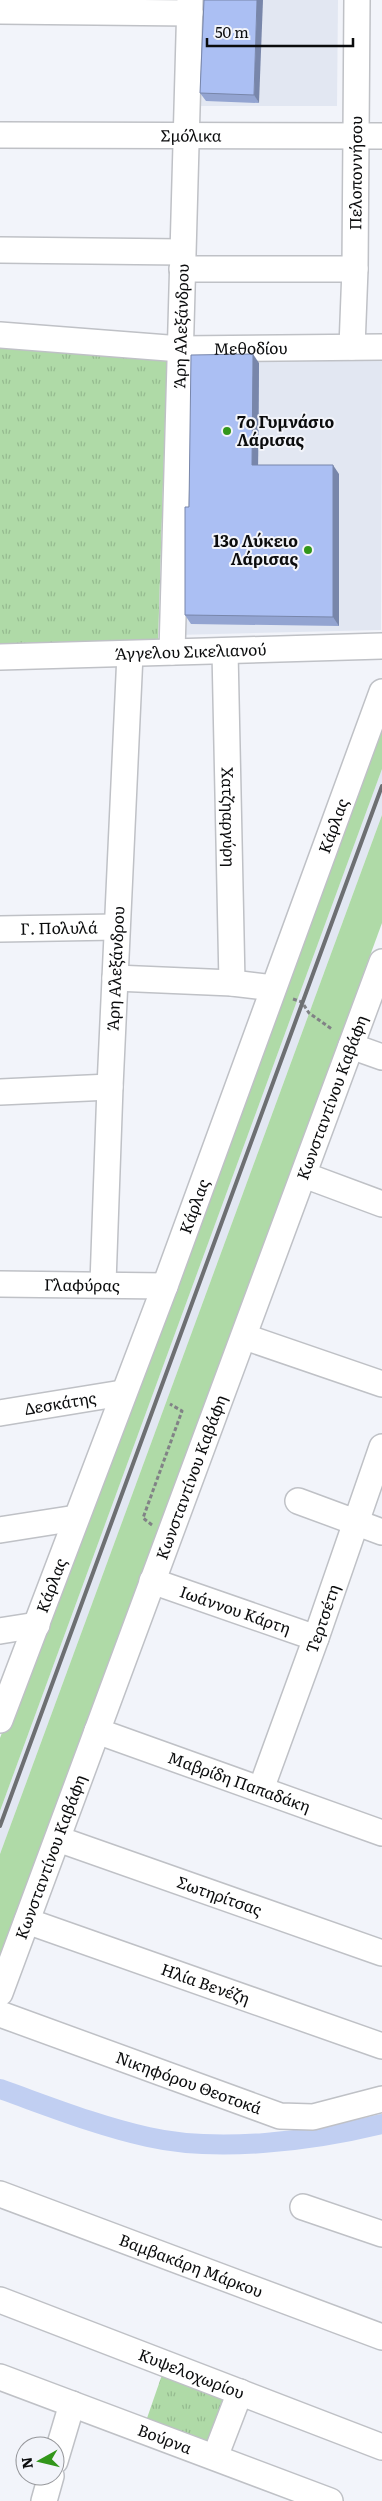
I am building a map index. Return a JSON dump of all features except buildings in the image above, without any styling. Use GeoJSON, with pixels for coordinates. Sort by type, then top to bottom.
{"type":"FeatureCollection","features":[{"type":"Feature","properties":{"kind":"street","name":"Πελοποννήσου"},"geometry":{"type":"LineString","coordinates":[[352,348],[355,269],[356,0]]}},
{"type":"Feature","properties":{"kind":"street"},"geometry":{"type":"LineString","coordinates":[[0,11],[190,7]]}},
{"type":"Feature","properties":{"kind":"street","name":"Άρη Αλεξάνδρου"},"geometry":{"type":"LineString","coordinates":[[172,652],[190,7]]}},
{"type":"Feature","properties":{"kind":"street","name":"Σμόλικα"},"geometry":{"type":"LineString","coordinates":[[0,135],[186,137],[382,136]]}},
{"type":"Feature","properties":{"kind":"street"},"geometry":{"type":"LineString","coordinates":[[0,250],[355,269]]}},
{"type":"Feature","properties":{"kind":"street","name":"Μεθοδίου"},"geometry":{"type":"LineString","coordinates":[[0,335],[181,348],[382,347]]}},
{"type":"Feature","properties":{"kind":"street","name":"Άγγελου Σικελιανού"},"geometry":{"type":"LineString","coordinates":[[0,657],[382,646]]}},
{"type":"Feature","properties":{"kind":"street","name":"Χατζηαργύρη"},"geometry":{"type":"LineString","coordinates":[[226,651],[232,983]]}},
{"type":"Feature","properties":{"kind":"street","name":"Άρη Αλεξάνδρου"},"geometry":{"type":"LineString","coordinates":[[103,1284],[116,928],[130,654]]}},
{"type":"Feature","properties":{"kind":"street","name":"Κάρλας"},"geometry":{"type":"LineString","coordinates":[[0,1720],[122,1394],[165,1286],[382,692]]}},
{"type":"Feature","properties":{"kind":"street","name":"Γ. Πολυλά"},"geometry":{"type":"LineString","coordinates":[[0,929],[116,928]]}},
{"type":"Feature","properties":{"kind":"street","name":"Κωνσταντίνου Καβάφη"},"geometry":{"type":"LineString","coordinates":[[0,1993],[382,962]]}},
{"type":"Feature","properties":{"kind":"street"},"geometry":{"type":"LineString","coordinates":[[115,978],[232,983],[274,988]]}},
{"type":"Feature","properties":{"kind":"street"},"geometry":{"type":"LineString","coordinates":[[351,1046],[382,1058]]}},
{"type":"Feature","properties":{"kind":"street"},"geometry":{"type":"LineString","coordinates":[[0,1092],[110,1086]]}},
{"type":"Feature","properties":{"kind":"street"},"geometry":{"type":"LineString","coordinates":[[304,1175],[382,1204]]}},
{"type":"Feature","properties":{"kind":"street","name":"Γλαφύρας"},"geometry":{"type":"LineString","coordinates":[[0,1284],[165,1286]]}},
{"type":"Feature","properties":{"kind":"street"},"geometry":{"type":"LineString","coordinates":[[244,1337],[382,1384]]}},
{"type":"Feature","properties":{"kind":"street","name":"Δεσκάτης"},"geometry":{"type":"LineString","coordinates":[[0,1413],[122,1394]]}},
{"type":"Feature","properties":{"kind":"street","name":"Τερτσέτη"},"geometry":{"type":"LineString","coordinates":[[261,1789],[357,1523],[382,1447]]}},
{"type":"Feature","properties":{"kind":"street"},"geometry":{"type":"LineString","coordinates":[[298,1501],[382,1532]]}},
{"type":"Feature","properties":{"kind":"street"},"geometry":{"type":"LineString","coordinates":[[0,1530],[76,1518]]}},
{"type":"Feature","properties":{"kind":"street","name":"Ιωάννου Κάρτη"},"geometry":{"type":"LineString","coordinates":[[152,1581],[316,1638]]}},
{"type":"Feature","properties":{"kind":"street"},"geometry":{"type":"LineString","coordinates":[[0,1631],[37,1625]]}},
{"type":"Feature","properties":{"kind":"street","name":"Μαβρίδη Παπαδάκη"},"geometry":{"type":"LineString","coordinates":[[97,1731],[382,1832]]}},
{"type":"Feature","properties":{"kind":"street","name":"Σωτηρίτσας"},"geometry":{"type":"LineString","coordinates":[[58,1839],[382,1953]]}},
{"type":"Feature","properties":{"kind":"street","name":"Ηλία Βενέζη"},"geometry":{"type":"LineString","coordinates":[[27,1921],[382,2046]]}},
{"type":"Feature","properties":{"kind":"street","name":"Νικηφόρου Θεοτοκά"},"geometry":{"type":"LineString","coordinates":[[0,2014],[280,2116],[313,2117],[382,2099]]}},
{"type":"Feature","properties":{"kind":"street","name":"Βαμβακάρη Μάρκου"},"geometry":{"type":"LineString","coordinates":[[0,2194],[382,2337]]}},
{"type":"Feature","properties":{"kind":"street"},"geometry":{"type":"LineString","coordinates":[[303,2207],[382,2234]]}},
{"type":"Feature","properties":{"kind":"street","name":"Κυψελοχωρίου"},"geometry":{"type":"LineString","coordinates":[[0,2300],[382,2446]]}},
{"type":"Feature","properties":{"kind":"street","name":"Βούρνα"},"geometry":{"type":"LineString","coordinates":[[0,2377],[330,2501]]}},
{"type":"Feature","properties":{"kind":"street"},"geometry":{"type":"LineString","coordinates":[[215,2457],[240,2392]]}},
{"type":"Feature","properties":{"kind":"street"},"geometry":{"type":"LineString","coordinates":[[63,2436],[72,2404]]}},
{"type":"Feature","properties":{"kind":"street"},"geometry":{"type":"LineString","coordinates":[[44,2501],[48,2486]]}},
{"type":"Feature","properties":{"kind":"path"},"geometry":{"type":"LineString","coordinates":[[274,988],[287,997],[302,1002],[309,1012],[351,1046]]}},
{"type":"Feature","properties":{"kind":"path"},"geometry":{"type":"LineString","coordinates":[[168,1538],[142,1518],[182,1411],[170,1404]]}},
{"type":"Feature","properties":{"kind":"shaded area"},"geometry":{"type":"Polygon","coordinates":[[[197,0],[338,0],[337,106],[192,106],[197,0]]]}},
{"type":"Feature","properties":{"kind":"shaded area"},"geometry":{"type":"Polygon","coordinates":[[[382,358],[381,630],[176,635],[187,360],[382,358]]]}},
{"type":"Feature","properties":{"kind":"shaded area"},"geometry":{"type":"Polygon","coordinates":[[[382,769],[382,815],[0,1854],[0,1811],[382,769]]]}},
{"type":"Feature","properties":{"kind":"green space"},"geometry":{"type":"Polygon","coordinates":[[[0,348],[167,359],[158,642],[0,649],[0,348]]]}},
{"type":"Feature","properties":{"kind":"green space"},"geometry":{"type":"Polygon","coordinates":[[[382,713],[382,769],[0,1811],[0,1738],[382,713]]]}},
{"type":"Feature","properties":{"kind":"green space"},"geometry":{"type":"Polygon","coordinates":[[[382,815],[382,923],[0,1963],[0,1854],[382,815]]]}},
{"type":"Feature","properties":{"kind":"green space"},"geometry":{"type":"Polygon","coordinates":[[[164,2369],[230,2395],[210,2448],[145,2424],[164,2369]]]}},
{"type":"Feature","properties":{"kind":"waterway"},"geometry":{"type":"LineString","coordinates":[[0,2089],[111,2127],[175,2142],[204,2144],[265,2143],[296,2140],[382,2124]]}},
{"type":"Feature","properties":{"kind":"railway"},"geometry":{"type":"LineString","coordinates":[[0,1826],[382,786]]}},
{"type":"Feature","properties":{"kind":"place","name":"7ο Γυμνάσιο Λάρισας"},"geometry":{"type":"Point","coordinates":[227,431]}},
{"type":"Feature","properties":{"kind":"place","name":"13ο Λύκειο Λάρισας"},"geometry":{"type":"Point","coordinates":[308,550]}}]}
